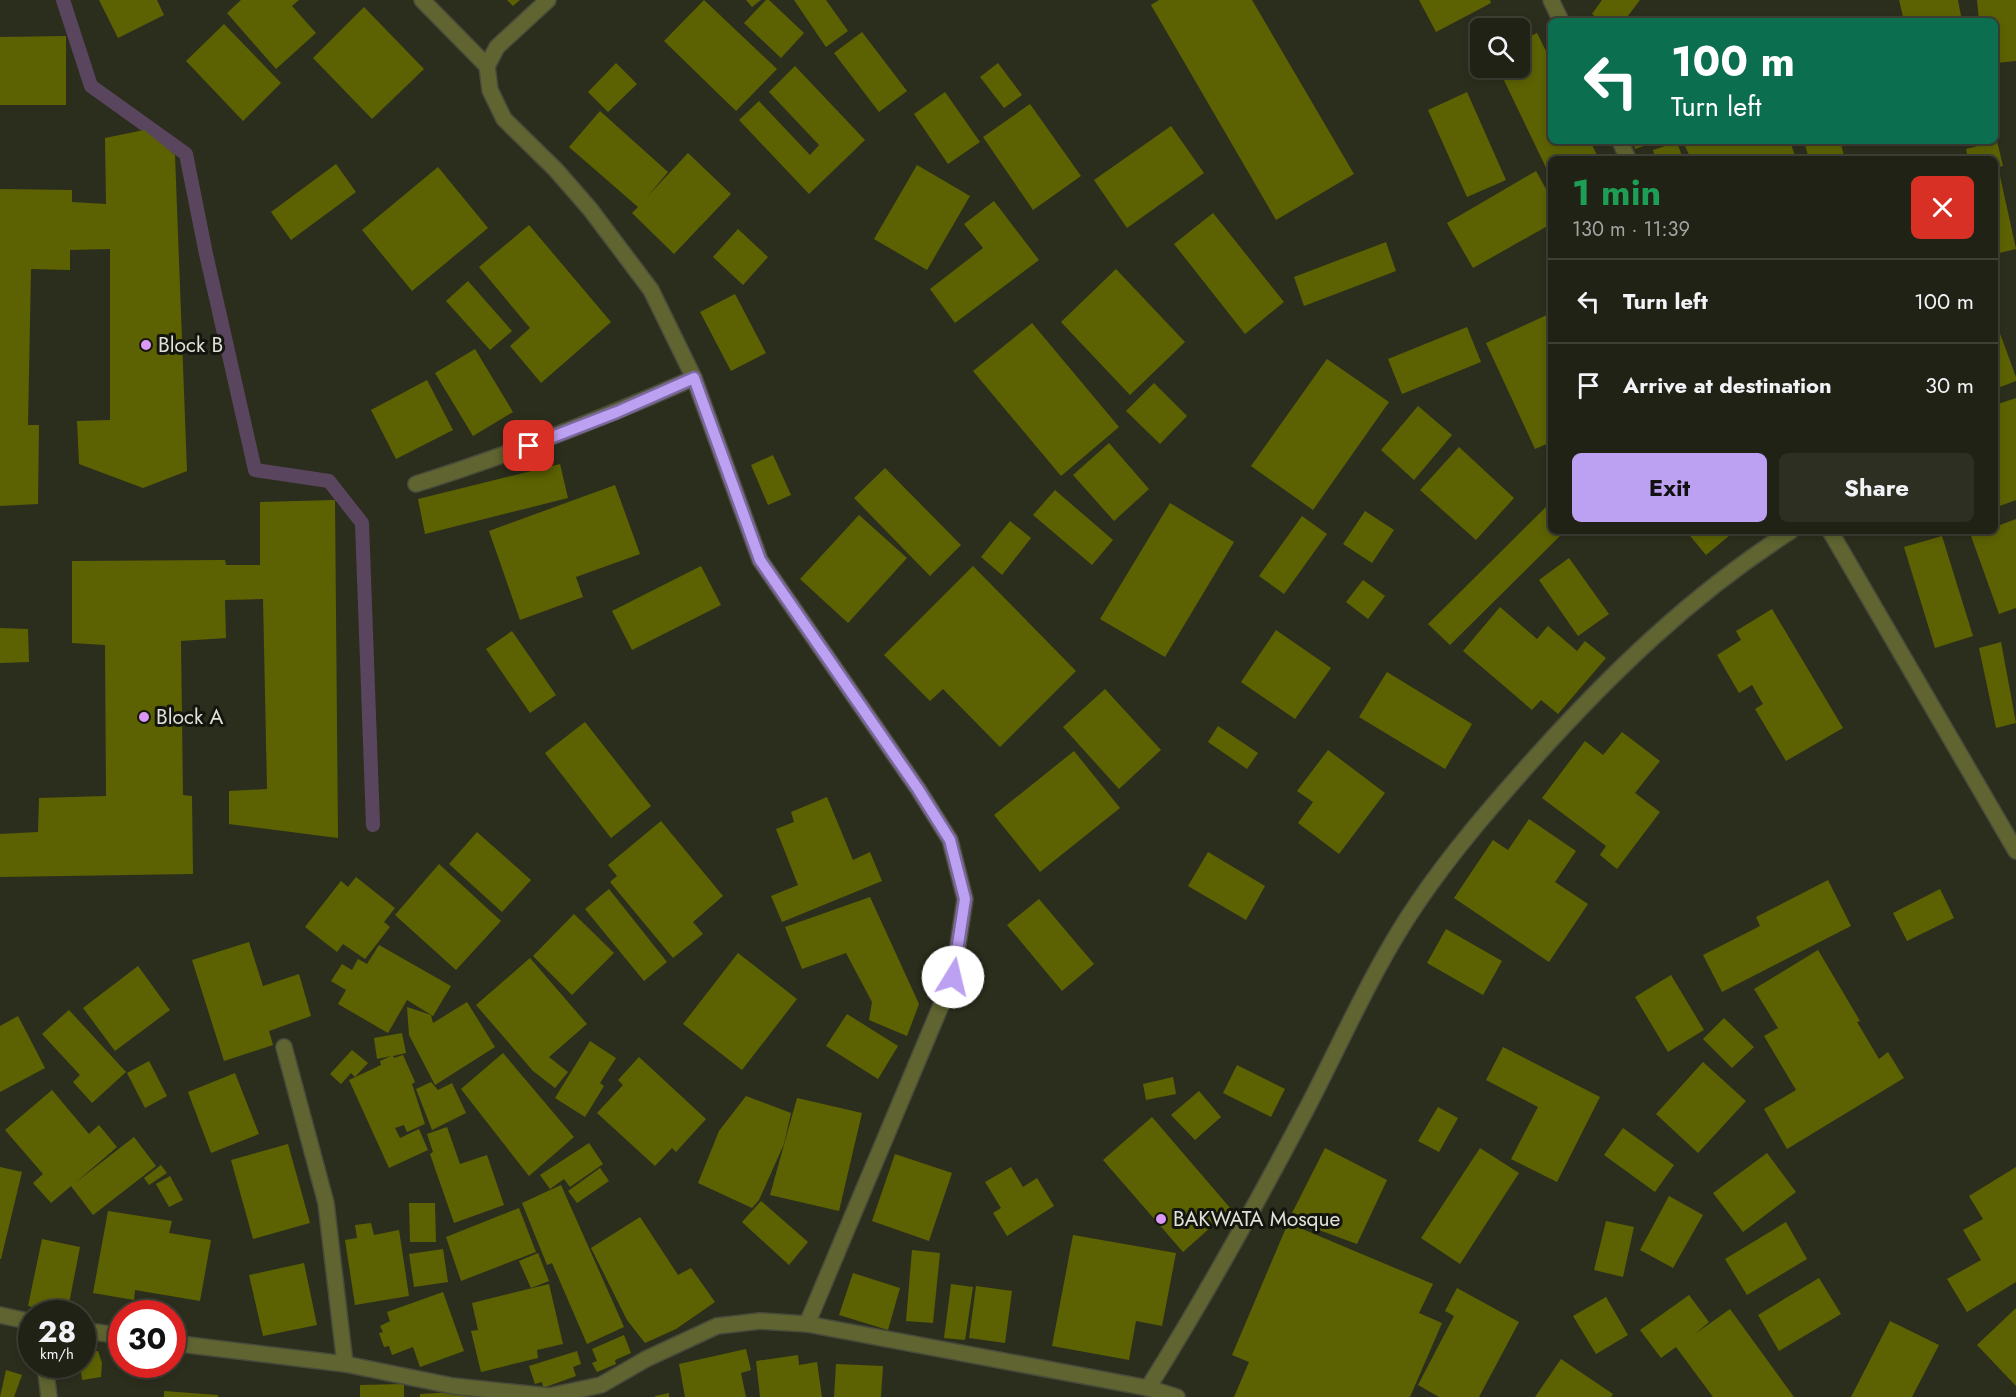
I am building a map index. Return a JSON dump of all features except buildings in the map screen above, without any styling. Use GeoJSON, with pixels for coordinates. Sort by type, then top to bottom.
{"type":"FeatureCollection","features":[{"type":"Feature","properties":{"kind":"street"},"geometry":{"type":"LineString","coordinates":[[422,0],[487,66]]}},
{"type":"Feature","properties":{"kind":"street"},"geometry":{"type":"LineString","coordinates":[[548,0],[497,47],[487,66],[490,90],[504,119],[556,170],[590,209],[651,290],[694,378],[760,560],[918,789],[950,840],[965,899],[953,977],[807,1324]]}},
{"type":"Feature","properties":{"kind":"street"},"geometry":{"type":"LineString","coordinates":[[1551,0],[1560,18]]}},
{"type":"Feature","properties":{"kind":"street"},"geometry":{"type":"LineString","coordinates":[[416,484],[551,438],[694,378]]}},
{"type":"Feature","properties":{"kind":"street"},"geometry":{"type":"LineString","coordinates":[[1148,1388],[1194,1315],[1290,1140],[1385,955],[1418,902],[1458,846],[1597,689],[1713,584],[1787,534]]}},
{"type":"Feature","properties":{"kind":"street"},"geometry":{"type":"LineString","coordinates":[[1832,534],[2016,852]]}},
{"type":"Feature","properties":{"kind":"street"},"geometry":{"type":"LineString","coordinates":[[284,1047],[326,1203],[345,1364]]}},
{"type":"Feature","properties":{"kind":"street"},"geometry":{"type":"LineString","coordinates":[[0,1315],[18,1319]]}},
{"type":"Feature","properties":{"kind":"street"},"geometry":{"type":"LineString","coordinates":[[186,1345],[345,1364],[453,1386],[549,1397],[601,1385],[646,1359],[717,1326],[759,1321],[807,1324],[1148,1388],[1177,1397]]}},
{"type":"Feature","properties":{"kind":"street"},"geometry":{"type":"LineString","coordinates":[[47,1378],[49,1397]]}},
{"type":"Feature","properties":{"kind":"waterway"},"geometry":{"type":"LineString","coordinates":[[63,0],[91,86],[186,154],[255,470],[329,481],[362,523],[373,825]]}},
{"type":"Feature","properties":{"kind":"place","name":"Block B"},"geometry":{"type":"Point","coordinates":[146,345]}},
{"type":"Feature","properties":{"kind":"place","name":"Block A"},"geometry":{"type":"Point","coordinates":[144,717]}},
{"type":"Feature","properties":{"kind":"place","name":"BAKWATA Mosque"},"geometry":{"type":"Point","coordinates":[1161,1219]}},
{"type":"Feature","properties":{"kind":"route"},"geometry":{"type":"LineString","coordinates":[[529,446],[617,412],[694,378],[720,442],[760,560],[918,789],[950,840],[965,899],[953,977]]}}]}
